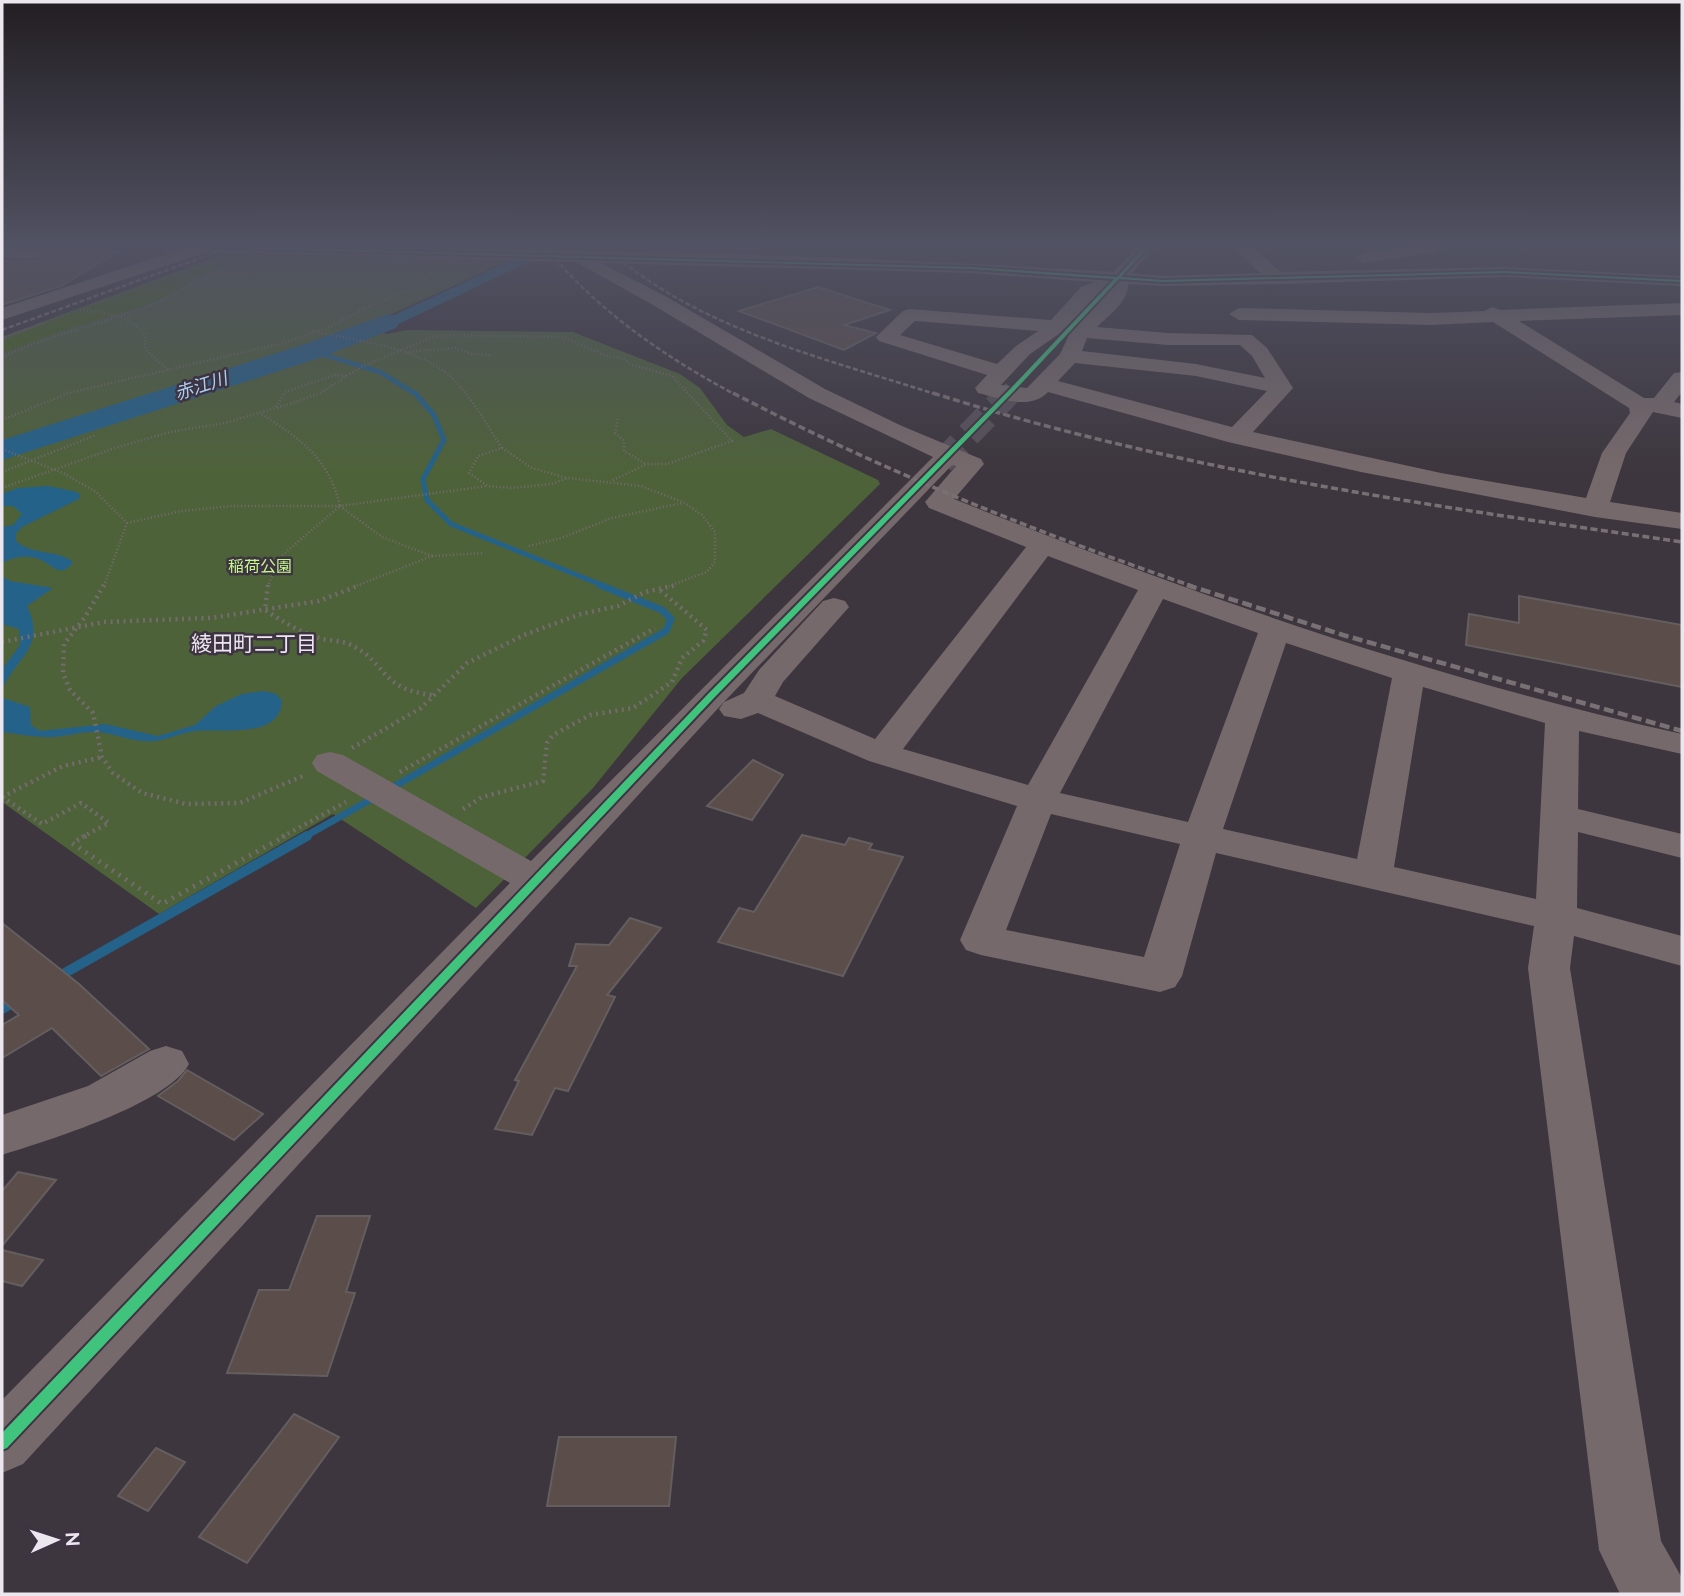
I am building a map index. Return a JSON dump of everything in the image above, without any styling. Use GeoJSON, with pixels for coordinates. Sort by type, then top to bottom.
{"type":"FeatureCollection","features":[{"type":"Feature","properties":{"kind":"street"},"geometry":{"type":"LineString","coordinates":[[694,321],[935,470],[1043,544],[1275,630],[1409,672],[1562,717],[1682,744]]}},
{"type":"Feature","properties":{"kind":"street"},"geometry":{"type":"LineString","coordinates":[[903,321],[886,337],[1007,380]]}},
{"type":"Feature","properties":{"kind":"street"},"geometry":{"type":"LineString","coordinates":[[988,321],[1055,327]]}},
{"type":"Feature","properties":{"kind":"street"},"geometry":{"type":"LineString","coordinates":[[1007,380],[1023,349],[1060,321]]}},
{"type":"Feature","properties":{"kind":"street"},"geometry":{"type":"LineString","coordinates":[[1071,321],[1007,380],[986,388],[1020,396],[1034,394],[1070,356],[1082,332],[1091,321]]}},
{"type":"Feature","properties":{"kind":"street"},"geometry":{"type":"LineString","coordinates":[[1506,321],[1660,407]]}},
{"type":"Feature","properties":{"kind":"street"},"geometry":{"type":"LineString","coordinates":[[1082,332],[1168,339],[1245,340],[1260,352],[1282,388]]}},
{"type":"Feature","properties":{"kind":"street"},"geometry":{"type":"LineString","coordinates":[[1161,367],[1168,339]]}},
{"type":"Feature","properties":{"kind":"street"},"geometry":{"type":"LineString","coordinates":[[1070,356],[1196,370],[1282,388]]}},
{"type":"Feature","properties":{"kind":"street"},"geometry":{"type":"LineString","coordinates":[[1595,509],[1615,453],[1642,413],[1660,407],[1682,377]]}},
{"type":"Feature","properties":{"kind":"street"},"geometry":{"type":"LineString","coordinates":[[1045,384],[1236,437],[1411,476],[1682,522]]}},
{"type":"Feature","properties":{"kind":"street"},"geometry":{"type":"LineString","coordinates":[[1236,437],[1282,388]]}},
{"type":"Feature","properties":{"kind":"street"},"geometry":{"type":"LineString","coordinates":[[706,702],[741,709],[756,700],[770,677],[871,567],[935,470]]}},
{"type":"Feature","properties":{"kind":"street"},"geometry":{"type":"LineString","coordinates":[[2,1443],[706,702],[935,470]]}},
{"type":"Feature","properties":{"kind":"street"},"geometry":{"type":"LineString","coordinates":[[881,754],[1043,544]]}},
{"type":"Feature","properties":{"kind":"street"},"geometry":{"type":"LineString","coordinates":[[1156,586],[1038,800],[981,940],[1160,976],[1201,838],[1275,630]]}},
{"type":"Feature","properties":{"kind":"street"},"geometry":{"type":"LineString","coordinates":[[1373,876],[1409,672]]}},
{"type":"Feature","properties":{"kind":"street"},"geometry":{"type":"LineString","coordinates":[[756,700],[881,754],[1038,800],[1556,917],[1682,951]]}},
{"type":"Feature","properties":{"kind":"street"},"geometry":{"type":"LineString","coordinates":[[1562,717],[1556,917],[1549,968],[1632,1550],[1656,1594]]}},
{"type":"Feature","properties":{"kind":"street"},"geometry":{"type":"LineString","coordinates":[[330,763],[537,881]]}},
{"type":"Feature","properties":{"kind":"street"},"geometry":{"type":"LineString","coordinates":[[1559,817],[1682,846]]}},
{"type":"Feature","properties":{"kind":"street"},"geometry":{"type":"LineString","coordinates":[[2,1135],[105,1099],[166,1064]]}},
{"type":"Feature","properties":{"kind":"path"},"geometry":{"type":"LineString","coordinates":[[2,357],[27,345],[103,321]]}},
{"type":"Feature","properties":{"kind":"path"},"geometry":{"type":"LineString","coordinates":[[133,321],[145,335],[145,349],[169,370]]}},
{"type":"Feature","properties":{"kind":"path"},"geometry":{"type":"LineString","coordinates":[[2,419],[69,393],[262,349],[341,321]]}},
{"type":"Feature","properties":{"kind":"path"},"geometry":{"type":"LineString","coordinates":[[127,523],[113,570],[80,626],[64,644],[63,673],[70,690],[93,713],[102,757],[113,773],[142,793],[186,804],[240,803],[254,799],[330,763],[421,708],[467,663],[524,635],[581,614],[618,606],[645,592],[707,572],[715,562],[715,532],[702,515],[685,503],[641,486],[568,478],[536,471],[513,459],[502,448],[474,400],[438,365],[425,358],[312,331]]}},
{"type":"Feature","properties":{"kind":"path"},"geometry":{"type":"LineString","coordinates":[[2,488],[115,448],[170,432],[225,423],[322,392],[361,366],[399,353],[430,338],[445,335],[563,337],[607,356],[623,358],[630,364],[672,376],[732,441],[667,464],[647,464],[609,482]]}},
{"type":"Feature","properties":{"kind":"path"},"geometry":{"type":"LineString","coordinates":[[399,353],[455,348],[472,354],[490,355]]}},
{"type":"Feature","properties":{"kind":"path"},"geometry":{"type":"LineString","coordinates":[[275,408],[285,392],[335,375],[347,376]]}},
{"type":"Feature","properties":{"kind":"path"},"geometry":{"type":"LineString","coordinates":[[261,413],[300,439],[326,464],[336,484],[340,506],[362,527],[394,545],[432,555],[484,553]]}},
{"type":"Feature","properties":{"kind":"path"},"geometry":{"type":"LineString","coordinates":[[618,419],[615,433],[624,441],[624,451],[647,464]]}},
{"type":"Feature","properties":{"kind":"path"},"geometry":{"type":"LineString","coordinates":[[2,472],[96,435]]}},
{"type":"Feature","properties":{"kind":"path"},"geometry":{"type":"LineString","coordinates":[[488,486],[469,472],[478,456],[502,448]]}},
{"type":"Feature","properties":{"kind":"path"},"geometry":{"type":"LineString","coordinates":[[2,449],[54,470],[96,492],[127,523]]}},
{"type":"Feature","properties":{"kind":"path"},"geometry":{"type":"LineString","coordinates":[[127,523],[182,511],[232,506],[340,506],[488,486],[531,488],[568,478]]}},
{"type":"Feature","properties":{"kind":"path"},"geometry":{"type":"LineString","coordinates":[[529,546],[567,537],[593,525],[637,511],[685,503]]}},
{"type":"Feature","properties":{"kind":"path"},"geometry":{"type":"LineString","coordinates":[[265,610],[269,579],[280,557],[340,506]]}},
{"type":"Feature","properties":{"kind":"path"},"geometry":{"type":"LineString","coordinates":[[2,642],[104,622],[211,618],[318,601],[432,555]]}},
{"type":"Feature","properties":{"kind":"path"},"geometry":{"type":"LineString","coordinates":[[438,825],[482,797],[543,781],[547,743],[553,735],[590,715],[633,708],[672,682],[677,662],[688,649],[702,641],[707,630],[660,589]]}},
{"type":"Feature","properties":{"kind":"path"},"geometry":{"type":"LineString","coordinates":[[265,610],[317,638],[352,645],[389,682],[413,694],[433,695]]}},
{"type":"Feature","properties":{"kind":"path"},"geometry":{"type":"LineString","coordinates":[[102,757],[82,759],[62,766],[2,797],[42,824],[81,803],[109,823],[72,843],[162,904],[654,628]]}},
{"type":"Feature","properties":{"kind":"green space","name":"稲荷公園"},"geometry":{"type":"Polygon","coordinates":[[[44,321],[375,321],[361,328],[387,334],[407,330],[573,332],[680,374],[700,388],[727,425],[744,437],[771,429],[878,480],[880,484],[682,678],[593,788],[476,908],[333,814],[159,914],[2,802],[2,337],[44,321]]]}},
{"type":"Feature","properties":{"kind":"green space"},"geometry":{"type":"Polygon","coordinates":[[[51,321],[92,321],[2,353],[2,341],[51,321]]]}},
{"type":"Feature","properties":{"kind":"water"},"geometry":{"type":"Polygon","coordinates":[[[404,321],[388,329],[306,352],[379,322],[404,321]]]}},
{"type":"Feature","properties":{"kind":"water"},"geometry":{"type":"Polygon","coordinates":[[[48,486],[77,492],[79,499],[22,527],[16,534],[16,541],[30,549],[60,555],[73,562],[65,570],[31,557],[2,563],[2,527],[13,525],[22,514],[13,506],[2,506],[2,494],[18,488],[48,486]]]}},
{"type":"Feature","properties":{"kind":"water"},"geometry":{"type":"Polygon","coordinates":[[[2,576],[10,581],[53,588],[27,606],[34,632],[32,642],[2,690],[2,669],[20,645],[19,629],[2,624],[2,576]]]}},
{"type":"Feature","properties":{"kind":"water"},"geometry":{"type":"Polygon","coordinates":[[[2,690],[3,698],[30,707],[31,725],[40,731],[105,724],[158,736],[195,725],[216,706],[242,694],[264,691],[276,694],[282,701],[279,713],[271,722],[261,727],[248,730],[196,731],[158,741],[144,741],[99,732],[48,737],[2,732],[2,690]]]}},
{"type":"Feature","properties":{"kind":"building"},"geometry":{"type":"Polygon","coordinates":[[[767,321],[855,321],[844,325],[876,333],[844,350],[767,321]]]}},
{"type":"Feature","properties":{"kind":"building"},"geometry":{"type":"Polygon","coordinates":[[[1519,596],[1682,625],[1682,687],[1466,645],[1469,614],[1519,623],[1519,596]]]}},
{"type":"Feature","properties":{"kind":"building"},"geometry":{"type":"Polygon","coordinates":[[[753,760],[783,775],[752,820],[707,806],[753,760]]]}},
{"type":"Feature","properties":{"kind":"building"},"geometry":{"type":"Polygon","coordinates":[[[802,835],[845,845],[849,838],[872,844],[869,849],[903,857],[843,976],[718,942],[739,908],[754,912],[802,835]]]}},
{"type":"Feature","properties":{"kind":"building"},"geometry":{"type":"Polygon","coordinates":[[[630,918],[661,928],[607,995],[615,997],[568,1091],[555,1088],[532,1135],[495,1129],[519,1081],[515,1080],[577,966],[569,966],[576,944],[609,945],[630,918]]]}},
{"type":"Feature","properties":{"kind":"building"},"geometry":{"type":"Polygon","coordinates":[[[2,923],[79,984],[149,1049],[101,1076],[52,1028],[2,1058],[2,1025],[19,1015],[2,1000],[2,923]]]}},
{"type":"Feature","properties":{"kind":"building"},"geometry":{"type":"Polygon","coordinates":[[[187,1070],[263,1114],[234,1140],[158,1096],[178,1081],[187,1070]]]}},
{"type":"Feature","properties":{"kind":"building"},"geometry":{"type":"Polygon","coordinates":[[[18,1172],[56,1180],[2,1246],[2,1191],[18,1172]]]}},
{"type":"Feature","properties":{"kind":"building"},"geometry":{"type":"Polygon","coordinates":[[[317,1216],[370,1216],[346,1292],[355,1293],[327,1376],[227,1373],[259,1290],[289,1290],[317,1216]]]}},
{"type":"Feature","properties":{"kind":"building"},"geometry":{"type":"Polygon","coordinates":[[[2,1250],[43,1260],[22,1286],[2,1281],[2,1250]]]}},
{"type":"Feature","properties":{"kind":"building"},"geometry":{"type":"Polygon","coordinates":[[[294,1414],[339,1437],[247,1563],[199,1537],[294,1414]]]}},
{"type":"Feature","properties":{"kind":"building"},"geometry":{"type":"Polygon","coordinates":[[[559,1437],[676,1437],[669,1506],[547,1506],[559,1437]]]}},
{"type":"Feature","properties":{"kind":"building"},"geometry":{"type":"Polygon","coordinates":[[[156,1448],[185,1462],[148,1511],[118,1496],[156,1448]]]}},
{"type":"Feature","properties":{"kind":"waterway","name":"赤江川"},"geometry":{"type":"LineString","coordinates":[[2,450],[312,351],[387,322]]}},
{"type":"Feature","properties":{"kind":"waterway"},"geometry":{"type":"LineString","coordinates":[[312,351],[380,372],[416,395]]}},
{"type":"Feature","properties":{"kind":"waterway"},"geometry":{"type":"LineString","coordinates":[[416,395],[434,415],[444,440],[423,479],[427,500],[451,524],[604,586]]}},
{"type":"Feature","properties":{"kind":"waterway"},"geometry":{"type":"LineString","coordinates":[[388,790],[666,631],[671,619],[662,610],[600,585]]}},
{"type":"Feature","properties":{"kind":"waterway"},"geometry":{"type":"LineString","coordinates":[[304,837],[377,796]]}},
{"type":"Feature","properties":{"kind":"waterway"},"geometry":{"type":"LineString","coordinates":[[56,978],[307,836]]}},
{"type":"Feature","properties":{"kind":"waterway"},"geometry":{"type":"LineString","coordinates":[[2,1009],[17,1000]]}},
{"type":"Feature","properties":{"kind":"tunnel"},"geometry":{"type":"LineString","coordinates":[[1008,395],[1013,389]]}},
{"type":"Feature","properties":{"kind":"tunnel"},"geometry":{"type":"LineString","coordinates":[[942,462],[1009,393]]}},
{"type":"Feature","properties":{"kind":"railway"},"geometry":{"type":"LineString","coordinates":[[2,330],[26,321]]}},
{"type":"Feature","properties":{"kind":"railway"},"geometry":{"type":"LineString","coordinates":[[622,321],[657,348],[736,395]]}},
{"type":"Feature","properties":{"kind":"railway"},"geometry":{"type":"LineString","coordinates":[[724,321],[807,354],[938,395]]}},
{"type":"Feature","properties":{"kind":"railway"},"geometry":{"type":"LineString","coordinates":[[733,393],[845,448],[959,498],[1192,586]]}},
{"type":"Feature","properties":{"kind":"railway"},"geometry":{"type":"LineString","coordinates":[[933,393],[1117,444],[1304,483],[1682,542]]}},
{"type":"Feature","properties":{"kind":"railway"},"geometry":{"type":"LineString","coordinates":[[1187,585],[1343,635],[1682,731]]}},
{"type":"Feature","properties":{"kind":"cycle path"},"geometry":{"type":"LineString","coordinates":[[2,1443],[710,697],[1077,321]]}},
{"type":"Feature","properties":{"kind":"district","name":"綾田町二丁目"},"geometry":{"type":"Point","coordinates":[254,644]}}]}
